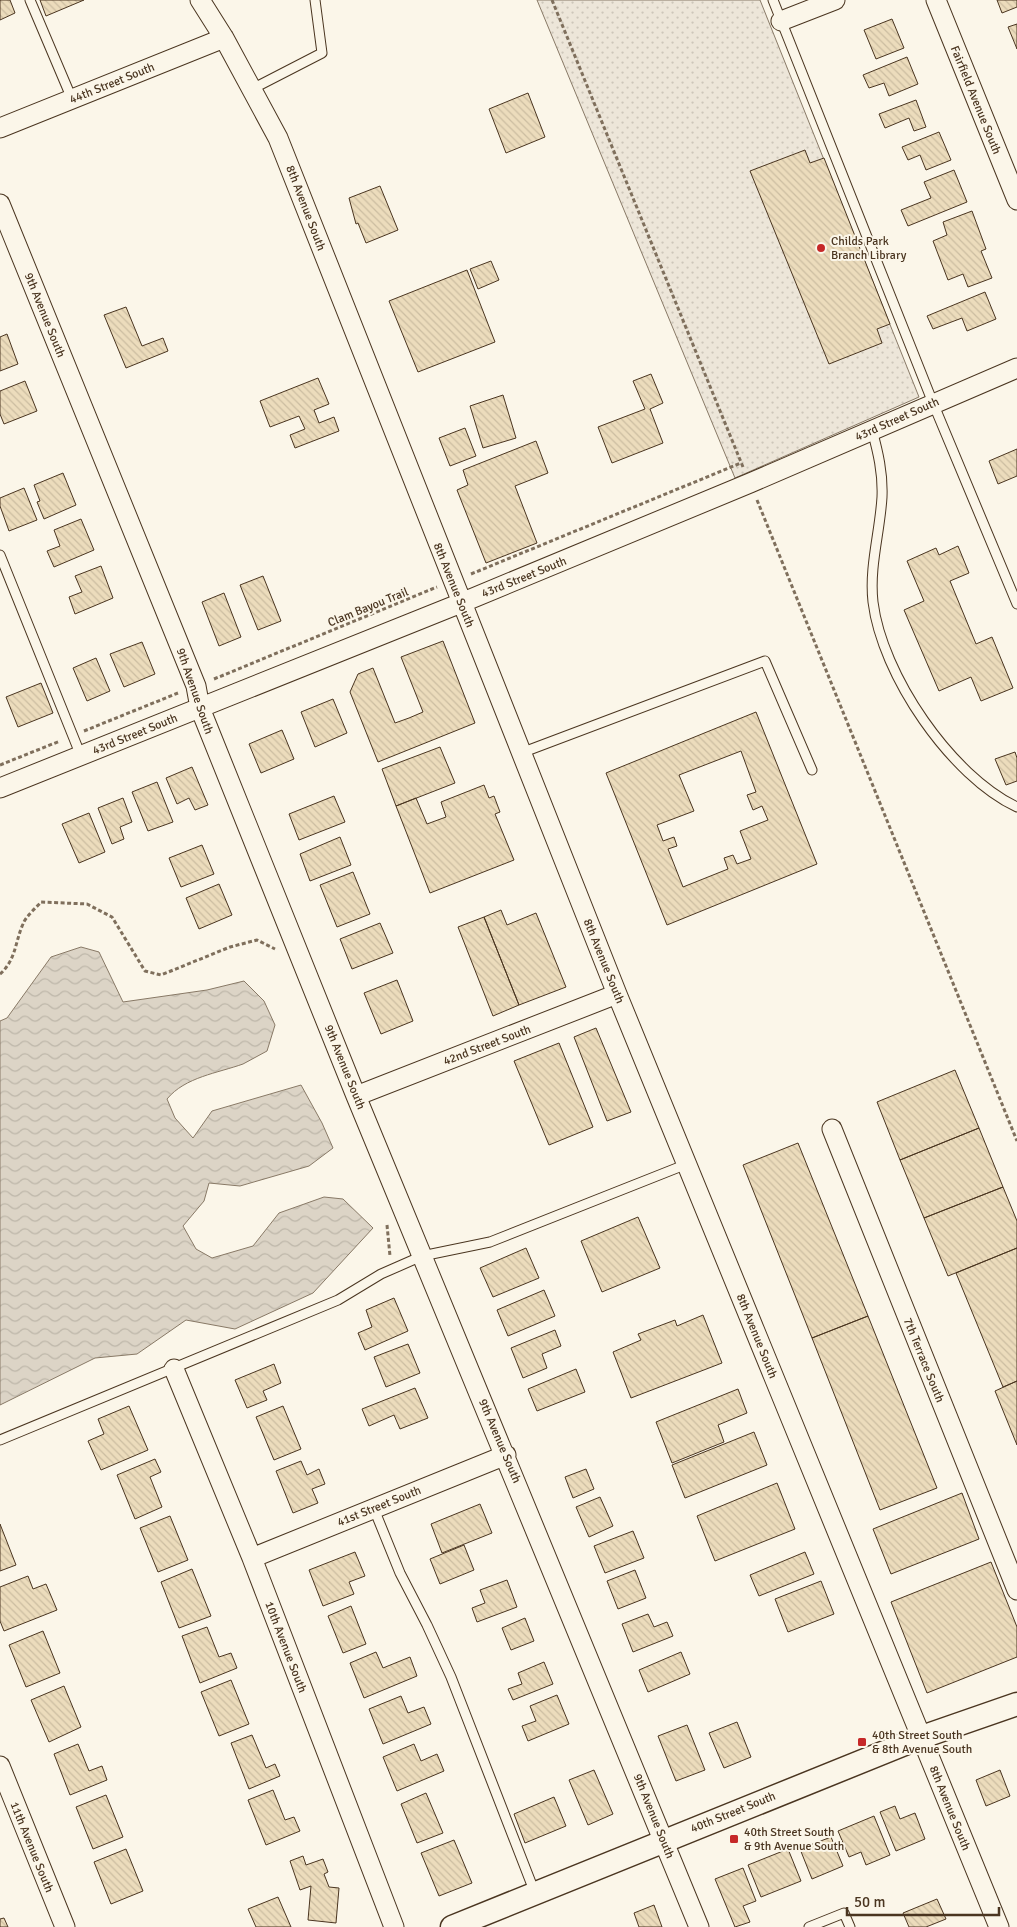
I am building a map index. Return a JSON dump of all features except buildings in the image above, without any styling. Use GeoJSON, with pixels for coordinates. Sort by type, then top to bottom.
{"type":"FeatureCollection","features":[{"type":"Feature","properties":{"kind":"street","name":"8th Avenue South"},"geometry":{"type":"LineString","coordinates":[[200,0],[224,38],[278,138],[617,994],[998,1927]]}},
{"type":"Feature","properties":{"kind":"street"},"geometry":{"type":"LineString","coordinates":[[781,22],[835,0]]}},
{"type":"Feature","properties":{"kind":"street","name":"Fairfield Avenue South"},"geometry":{"type":"LineString","coordinates":[[936,0],[1017,200]]}},
{"type":"Feature","properties":{"kind":"street","name":"44th Street South"},"geometry":{"type":"LineString","coordinates":[[0,128],[224,38]]}},
{"type":"Feature","properties":{"kind":"street","name":"9th Avenue South"},"geometry":{"type":"LineString","coordinates":[[0,204],[196,686],[200,708],[356,1096],[506,1455],[699,1927]]}},
{"type":"Feature","properties":{"kind":"street","name":"43rd Street South"},"geometry":{"type":"LineString","coordinates":[[0,788],[461,603],[750,483],[933,402],[1017,368]]}},
{"type":"Feature","properties":{"kind":"street","name":"42nd Street South"},"geometry":{"type":"LineString","coordinates":[[356,1096],[617,994]]}},
{"type":"Feature","properties":{"kind":"street","name":"7th Terrace South"},"geometry":{"type":"LineString","coordinates":[[832,1129],[1017,1590]]}},
{"type":"Feature","properties":{"kind":"street","name":"10th Avenue South"},"geometry":{"type":"LineString","coordinates":[[174,1369],[252,1558],[394,1927]]}},
{"type":"Feature","properties":{"kind":"street","name":"41st Street South"},"geometry":{"type":"LineString","coordinates":[[252,1558],[506,1455]]}},
{"type":"Feature","properties":{"kind":"street","name":"40th Street South"},"geometry":{"type":"LineString","coordinates":[[452,1927],[922,1737],[1017,1704]]}},
{"type":"Feature","properties":{"kind":"street","name":"11th Avenue South"},"geometry":{"type":"LineString","coordinates":[[0,1766],[65,1927]]}},
{"type":"Feature","properties":{"kind":"lane"},"geometry":{"type":"LineString","coordinates":[[30,0],[72,99]]}},
{"type":"Feature","properties":{"kind":"lane"},"geometry":{"type":"LineString","coordinates":[[252,89],[322,53],[315,0]]}},
{"type":"Feature","properties":{"kind":"lane"},"geometry":{"type":"LineString","coordinates":[[773,0],[933,402],[1017,604]]}},
{"type":"Feature","properties":{"kind":"lane"},"geometry":{"type":"LineString","coordinates":[[872,430],[881,464],[882,497],[875,554],[873,602],[886,648],[905,690],[929,729],[978,781],[1003,801],[1017,807]]}},
{"type":"Feature","properties":{"kind":"lane"},"geometry":{"type":"LineString","coordinates":[[0,555],[81,756]]}},
{"type":"Feature","properties":{"kind":"lane"},"geometry":{"type":"LineString","coordinates":[[521,753],[765,661],[812,770]]}},
{"type":"Feature","properties":{"kind":"lane"},"geometry":{"type":"LineString","coordinates":[[0,1440],[338,1300],[391,1269],[422,1256],[490,1242],[687,1164]]}},
{"type":"Feature","properties":{"kind":"lane"},"geometry":{"type":"LineString","coordinates":[[374,1509],[400,1574],[427,1625],[451,1677],[535,1893]]}},
{"type":"Feature","properties":{"kind":"lane"},"geometry":{"type":"LineString","coordinates":[[809,1927],[844,1913],[850,1927]]}},
{"type":"Feature","properties":{"kind":"path","name":"Clam Bayou Trail"},"geometry":{"type":"LineString","coordinates":[[0,765],[742,464],[552,0]]}},
{"type":"Feature","properties":{"kind":"path"},"geometry":{"type":"LineString","coordinates":[[757,500],[1017,1141]]}},
{"type":"Feature","properties":{"kind":"path"},"geometry":{"type":"LineString","coordinates":[[0,974],[8,967],[18,946],[23,922],[42,902],[87,904],[112,917],[145,971],[161,975],[230,947],[257,940],[275,948],[278,957]]}},
{"type":"Feature","properties":{"kind":"path"},"geometry":{"type":"LineString","coordinates":[[387,1217],[391,1269]]}},
{"type":"Feature","properties":{"kind":"shaded area"},"geometry":{"type":"Polygon","coordinates":[[[537,0],[760,0],[919,397],[735,478],[537,0]]]}},
{"type":"Feature","properties":{"kind":"water"},"geometry":{"type":"Polygon","coordinates":[[[81,947],[99,952],[123,1002],[207,990],[244,981],[264,1001],[275,1025],[267,1051],[243,1064],[192,1081],[174,1092],[167,1099],[175,1118],[193,1138],[212,1111],[301,1085],[322,1123],[333,1148],[309,1166],[240,1186],[209,1183],[204,1201],[183,1226],[196,1249],[212,1258],[253,1246],[279,1213],[324,1197],[343,1199],[373,1228],[313,1293],[235,1329],[186,1320],[137,1354],[95,1358],[0,1405],[0,1021],[7,1018],[51,957],[81,947]]]}},
{"type":"Feature","properties":{"kind":"place","name":"Childs Park Branch Library"},"geometry":{"type":"Point","coordinates":[821,248]}},
{"type":"Feature","properties":{"kind":"place","name":"40th Street South & 8th Avenue South"},"geometry":{"type":"Point","coordinates":[862,1742]}},
{"type":"Feature","properties":{"kind":"place","name":"40th Street South & 9th Avenue South"},"geometry":{"type":"Point","coordinates":[734,1839]}}]}
